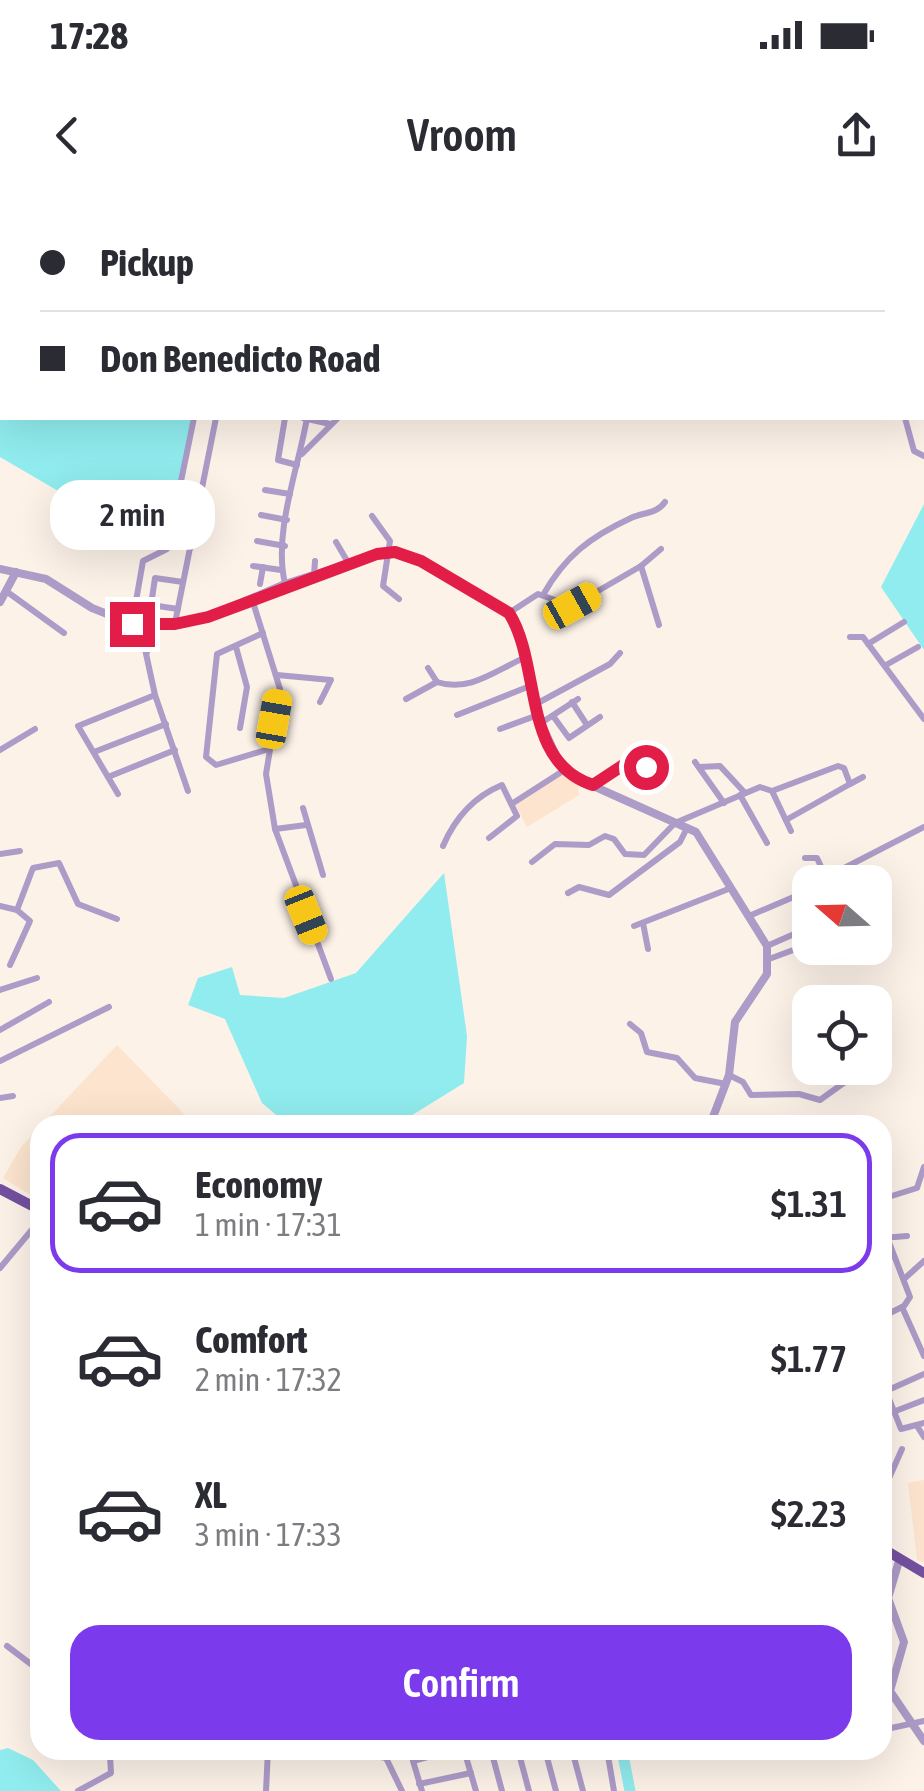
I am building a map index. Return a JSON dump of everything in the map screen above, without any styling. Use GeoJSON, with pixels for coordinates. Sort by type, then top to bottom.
{"type":"FeatureCollection","features":[{"type":"Feature","properties":{"kind":"main road"},"geometry":{"type":"LineString","coordinates":[[0,1188],[30,1204]]}},
{"type":"Feature","properties":{"kind":"main road"},"geometry":{"type":"LineString","coordinates":[[892,1556],[924,1573]]}},
{"type":"Feature","properties":{"kind":"street"},"geometry":{"type":"LineString","coordinates":[[188,791],[155,695],[140,625],[143,561],[167,549],[194,420]]}},
{"type":"Feature","properties":{"kind":"street"},"geometry":{"type":"LineString","coordinates":[[175,624],[216,420]]}},
{"type":"Feature","properties":{"kind":"street"},"geometry":{"type":"LineString","coordinates":[[284,420],[274,459],[297,465]]}},
{"type":"Feature","properties":{"kind":"street"},"geometry":{"type":"LineString","coordinates":[[284,584],[281,570],[290,494],[305,420]]}},
{"type":"Feature","properties":{"kind":"street"},"geometry":{"type":"LineString","coordinates":[[906,420],[914,451],[924,456]]}},
{"type":"Feature","properties":{"kind":"street"},"geometry":{"type":"LineString","coordinates":[[300,455],[334,421]]}},
{"type":"Feature","properties":{"kind":"street"},"geometry":{"type":"LineString","coordinates":[[264,490],[290,494]]}},
{"type":"Feature","properties":{"kind":"street"},"geometry":{"type":"LineString","coordinates":[[544,595],[554,573],[582,544],[615,525],[660,510],[666,502]]}},
{"type":"Feature","properties":{"kind":"street"},"geometry":{"type":"LineString","coordinates":[[261,516],[288,520]]}},
{"type":"Feature","properties":{"kind":"street"},"geometry":{"type":"LineString","coordinates":[[372,516],[389,538],[383,586],[399,599]]}},
{"type":"Feature","properties":{"kind":"street"},"geometry":{"type":"LineString","coordinates":[[257,541],[285,546]]}},
{"type":"Feature","properties":{"kind":"street"},"geometry":{"type":"LineString","coordinates":[[336,542],[348,564]]}},
{"type":"Feature","properties":{"kind":"street"},"geometry":{"type":"LineString","coordinates":[[509,613],[536,595],[572,606],[661,550]]}},
{"type":"Feature","properties":{"kind":"street"},"geometry":{"type":"LineString","coordinates":[[0,570],[46,579],[92,608],[140,625],[175,624],[208,617],[284,584],[388,552],[421,561],[509,613],[539,719],[566,770],[702,838],[767,946],[769,959],[763,984],[734,1022],[727,1080],[714,1115]]}},
{"type":"Feature","properties":{"kind":"street"},"geometry":{"type":"LineString","coordinates":[[314,561],[314,576]]}},
{"type":"Feature","properties":{"kind":"street"},"geometry":{"type":"LineString","coordinates":[[254,566],[281,570]]}},
{"type":"Feature","properties":{"kind":"street"},"geometry":{"type":"LineString","coordinates":[[641,566],[659,625]]}},
{"type":"Feature","properties":{"kind":"street"},"geometry":{"type":"LineString","coordinates":[[260,584],[264,567]]}},
{"type":"Feature","properties":{"kind":"street"},"geometry":{"type":"LineString","coordinates":[[0,602],[16,572]]}},
{"type":"Feature","properties":{"kind":"street"},"geometry":{"type":"LineString","coordinates":[[178,609],[151,606],[155,578],[183,582]]}},
{"type":"Feature","properties":{"kind":"street"},"geometry":{"type":"LineString","coordinates":[[6,591],[64,633]]}},
{"type":"Feature","properties":{"kind":"street"},"geometry":{"type":"LineString","coordinates":[[252,599],[280,689],[266,774],[275,829],[331,979]]}},
{"type":"Feature","properties":{"kind":"street"},"geometry":{"type":"LineString","coordinates":[[868,644],[904,622]]}},
{"type":"Feature","properties":{"kind":"street"},"geometry":{"type":"LineString","coordinates":[[264,633],[215,660],[206,757],[216,765],[269,749]]}},
{"type":"Feature","properties":{"kind":"street"},"geometry":{"type":"LineString","coordinates":[[850,637],[861,636],[921,704],[924,719]]}},
{"type":"Feature","properties":{"kind":"street"},"geometry":{"type":"LineString","coordinates":[[236,646],[247,686],[240,728]]}},
{"type":"Feature","properties":{"kind":"street"},"geometry":{"type":"LineString","coordinates":[[886,665],[918,647]]}},
{"type":"Feature","properties":{"kind":"street"},"geometry":{"type":"LineString","coordinates":[[535,705],[610,664],[620,653]]}},
{"type":"Feature","properties":{"kind":"street"},"geometry":{"type":"LineString","coordinates":[[406,699],[436,682],[471,683],[524,658]]}},
{"type":"Feature","properties":{"kind":"street"},"geometry":{"type":"LineString","coordinates":[[428,668],[436,682]]}},
{"type":"Feature","properties":{"kind":"street"},"geometry":{"type":"LineString","coordinates":[[278,676],[331,680],[320,702]]}},
{"type":"Feature","properties":{"kind":"street"},"geometry":{"type":"LineString","coordinates":[[457,716],[530,686]]}},
{"type":"Feature","properties":{"kind":"street"},"geometry":{"type":"LineString","coordinates":[[118,794],[78,726],[155,695]]}},
{"type":"Feature","properties":{"kind":"street"},"geometry":{"type":"LineString","coordinates":[[500,729],[553,716],[575,700],[587,724]]}},
{"type":"Feature","properties":{"kind":"street"},"geometry":{"type":"LineString","coordinates":[[553,716],[569,738],[600,717]]}},
{"type":"Feature","properties":{"kind":"street"},"geometry":{"type":"LineString","coordinates":[[94,752],[166,724]]}},
{"type":"Feature","properties":{"kind":"street"},"geometry":{"type":"LineString","coordinates":[[0,750],[36,729]]}},
{"type":"Feature","properties":{"kind":"street"},"geometry":{"type":"LineString","coordinates":[[593,785],[634,758],[636,746]]}},
{"type":"Feature","properties":{"kind":"street"},"geometry":{"type":"LineString","coordinates":[[108,777],[175,750]]}},
{"type":"Feature","properties":{"kind":"street"},"geometry":{"type":"LineString","coordinates":[[634,758],[651,770]]}},
{"type":"Feature","properties":{"kind":"street"},"geometry":{"type":"LineString","coordinates":[[724,803],[698,764],[720,766],[743,794],[767,844]]}},
{"type":"Feature","properties":{"kind":"street"},"geometry":{"type":"LineString","coordinates":[[532,862],[555,844],[589,845],[605,836],[614,839],[625,854],[644,856],[675,823],[743,794],[769,790],[838,766],[844,768],[850,784]]}},
{"type":"Feature","properties":{"kind":"street"},"geometry":{"type":"LineString","coordinates":[[513,803],[566,770]]}},
{"type":"Feature","properties":{"kind":"street"},"geometry":{"type":"LineString","coordinates":[[786,820],[863,776]]}},
{"type":"Feature","properties":{"kind":"street"},"geometry":{"type":"LineString","coordinates":[[443,846],[453,822],[491,790],[502,786],[516,816],[488,838]]}},
{"type":"Feature","properties":{"kind":"street"},"geometry":{"type":"LineString","coordinates":[[769,790],[791,830]]}},
{"type":"Feature","properties":{"kind":"street"},"geometry":{"type":"LineString","coordinates":[[303,808],[322,875]]}},
{"type":"Feature","properties":{"kind":"street"},"geometry":{"type":"LineString","coordinates":[[275,829],[306,825]]}},
{"type":"Feature","properties":{"kind":"street"},"geometry":{"type":"LineString","coordinates":[[846,865],[924,827]]}},
{"type":"Feature","properties":{"kind":"street"},"geometry":{"type":"LineString","coordinates":[[568,892],[579,887],[609,894],[680,842],[687,828]]}},
{"type":"Feature","properties":{"kind":"street"},"geometry":{"type":"LineString","coordinates":[[0,854],[20,851]]}},
{"type":"Feature","properties":{"kind":"street"},"geometry":{"type":"LineString","coordinates":[[805,858],[817,858],[820,865]]}},
{"type":"Feature","properties":{"kind":"street"},"geometry":{"type":"LineString","coordinates":[[17,910],[33,868],[41,863],[59,862],[78,904],[117,920]]}},
{"type":"Feature","properties":{"kind":"street"},"geometry":{"type":"LineString","coordinates":[[634,926],[732,888]]}},
{"type":"Feature","properties":{"kind":"street"},"geometry":{"type":"LineString","coordinates":[[749,916],[792,898]]}},
{"type":"Feature","properties":{"kind":"street"},"geometry":{"type":"LineString","coordinates":[[0,906],[17,910],[30,921],[10,966]]}},
{"type":"Feature","properties":{"kind":"street"},"geometry":{"type":"LineString","coordinates":[[643,923],[648,949]]}},
{"type":"Feature","properties":{"kind":"street"},"geometry":{"type":"LineString","coordinates":[[767,946],[792,935]]}},
{"type":"Feature","properties":{"kind":"street"},"geometry":{"type":"LineString","coordinates":[[769,959],[792,950]]}},
{"type":"Feature","properties":{"kind":"street"},"geometry":{"type":"LineString","coordinates":[[0,990],[37,978]]}},
{"type":"Feature","properties":{"kind":"street"},"geometry":{"type":"LineString","coordinates":[[0,1030],[49,1002]]}},
{"type":"Feature","properties":{"kind":"street"},"geometry":{"type":"LineString","coordinates":[[0,1061],[109,1007]]}},
{"type":"Feature","properties":{"kind":"street"},"geometry":{"type":"LineString","coordinates":[[630,1024],[640,1032],[648,1052],[672,1056],[695,1078],[727,1080],[759,1097],[799,1094],[820,1100],[841,1085]]}},
{"type":"Feature","properties":{"kind":"street"},"geometry":{"type":"LineString","coordinates":[[0,1098],[13,1096]]}},
{"type":"Feature","properties":{"kind":"street"},"geometry":{"type":"LineString","coordinates":[[892,1197],[917,1188],[924,1167]]}},
{"type":"Feature","properties":{"kind":"street"},"geometry":{"type":"LineString","coordinates":[[0,1268],[30,1232]]}},
{"type":"Feature","properties":{"kind":"street"},"geometry":{"type":"LineString","coordinates":[[892,1237],[907,1236]]}},
{"type":"Feature","properties":{"kind":"street"},"geometry":{"type":"LineString","coordinates":[[892,1252],[910,1298],[892,1312]]}},
{"type":"Feature","properties":{"kind":"street"},"geometry":{"type":"LineString","coordinates":[[904,1279],[924,1261]]}},
{"type":"Feature","properties":{"kind":"street"},"geometry":{"type":"LineString","coordinates":[[902,1307],[924,1356]]}},
{"type":"Feature","properties":{"kind":"street"},"geometry":{"type":"LineString","coordinates":[[892,1388],[924,1374]]}},
{"type":"Feature","properties":{"kind":"street"},"geometry":{"type":"LineString","coordinates":[[924,1400],[892,1412],[901,1429],[921,1424],[924,1438]]}},
{"type":"Feature","properties":{"kind":"street"},"geometry":{"type":"LineString","coordinates":[[892,1471],[902,1448]]}},
{"type":"Feature","properties":{"kind":"street"},"geometry":{"type":"LineString","coordinates":[[892,1582],[899,1561]]}},
{"type":"Feature","properties":{"kind":"street"},"geometry":{"type":"LineString","coordinates":[[892,1606],[904,1642],[892,1678]]}},
{"type":"Feature","properties":{"kind":"street"},"geometry":{"type":"LineString","coordinates":[[7,1646],[30,1664]]}},
{"type":"Feature","properties":{"kind":"street"},"geometry":{"type":"LineString","coordinates":[[892,1687],[924,1741]]}},
{"type":"Feature","properties":{"kind":"street"},"geometry":{"type":"LineString","coordinates":[[892,1729],[924,1721]]}},
{"type":"Feature","properties":{"kind":"street"},"geometry":{"type":"LineString","coordinates":[[78,1791],[113,1771],[109,1760]]}},
{"type":"Feature","properties":{"kind":"street"},"geometry":{"type":"LineString","coordinates":[[266,1791],[268,1760]]}},
{"type":"Feature","properties":{"kind":"street"},"geometry":{"type":"LineString","coordinates":[[387,1760],[402,1791]]}},
{"type":"Feature","properties":{"kind":"street"},"geometry":{"type":"LineString","coordinates":[[417,1760],[413,1761],[420,1787],[471,1773]]}},
{"type":"Feature","properties":{"kind":"street"},"geometry":{"type":"LineString","coordinates":[[467,1760],[476,1791]]}},
{"type":"Feature","properties":{"kind":"street"},"geometry":{"type":"LineString","coordinates":[[494,1760],[502,1791]]}},
{"type":"Feature","properties":{"kind":"street"},"geometry":{"type":"LineString","coordinates":[[521,1760],[529,1791]]}},
{"type":"Feature","properties":{"kind":"street"},"geometry":{"type":"LineString","coordinates":[[547,1760],[556,1791]]}},
{"type":"Feature","properties":{"kind":"street"},"geometry":{"type":"LineString","coordinates":[[575,1760],[583,1791]]}},
{"type":"Feature","properties":{"kind":"street"},"geometry":{"type":"LineString","coordinates":[[609,1760],[614,1791]]}},
{"type":"Feature","properties":{"kind":"shaded area"},"geometry":{"type":"Polygon","coordinates":[[[564,772],[578,784],[579,795],[527,827],[515,804],[564,772]]]}},
{"type":"Feature","properties":{"kind":"shaded area"},"geometry":{"type":"Polygon","coordinates":[[[117,1045],[185,1115],[51,1115],[117,1045]]]}},
{"type":"Feature","properties":{"kind":"shaded area"},"geometry":{"type":"Polygon","coordinates":[[[30,1138],[30,1195],[3,1178],[30,1138]]]}},
{"type":"Feature","properties":{"kind":"shaded area"},"geometry":{"type":"Polygon","coordinates":[[[924,1480],[924,1562],[917,1560],[908,1483],[924,1480]]]}},
{"type":"Feature","properties":{"kind":"water"},"geometry":{"type":"Polygon","coordinates":[[[0,420],[192,420],[164,553],[0,457],[0,420]]]}},
{"type":"Feature","properties":{"kind":"water"},"geometry":{"type":"Polygon","coordinates":[[[924,504],[924,650],[881,587],[924,504]]]}},
{"type":"Feature","properties":{"kind":"water"},"geometry":{"type":"Polygon","coordinates":[[[444,873],[467,1036],[464,1083],[412,1115],[276,1115],[262,1103],[225,1019],[188,1005],[198,978],[232,967],[240,995],[284,998],[356,973],[444,873]]]}},
{"type":"Feature","properties":{"kind":"water"},"geometry":{"type":"Polygon","coordinates":[[[8,1748],[33,1760],[61,1791],[0,1791],[0,1750],[8,1748]]]}},
{"type":"Feature","properties":{"kind":"waterway"},"geometry":{"type":"LineString","coordinates":[[624,1760],[630,1791]]}},
{"type":"Feature","properties":{"kind":"route"},"geometry":{"type":"LineString","coordinates":[[132,624],[175,624],[208,617],[284,584],[377,554],[406,555],[509,613],[521,641],[535,705],[548,742],[566,770],[593,785],[634,758],[646,767]]}}]}
